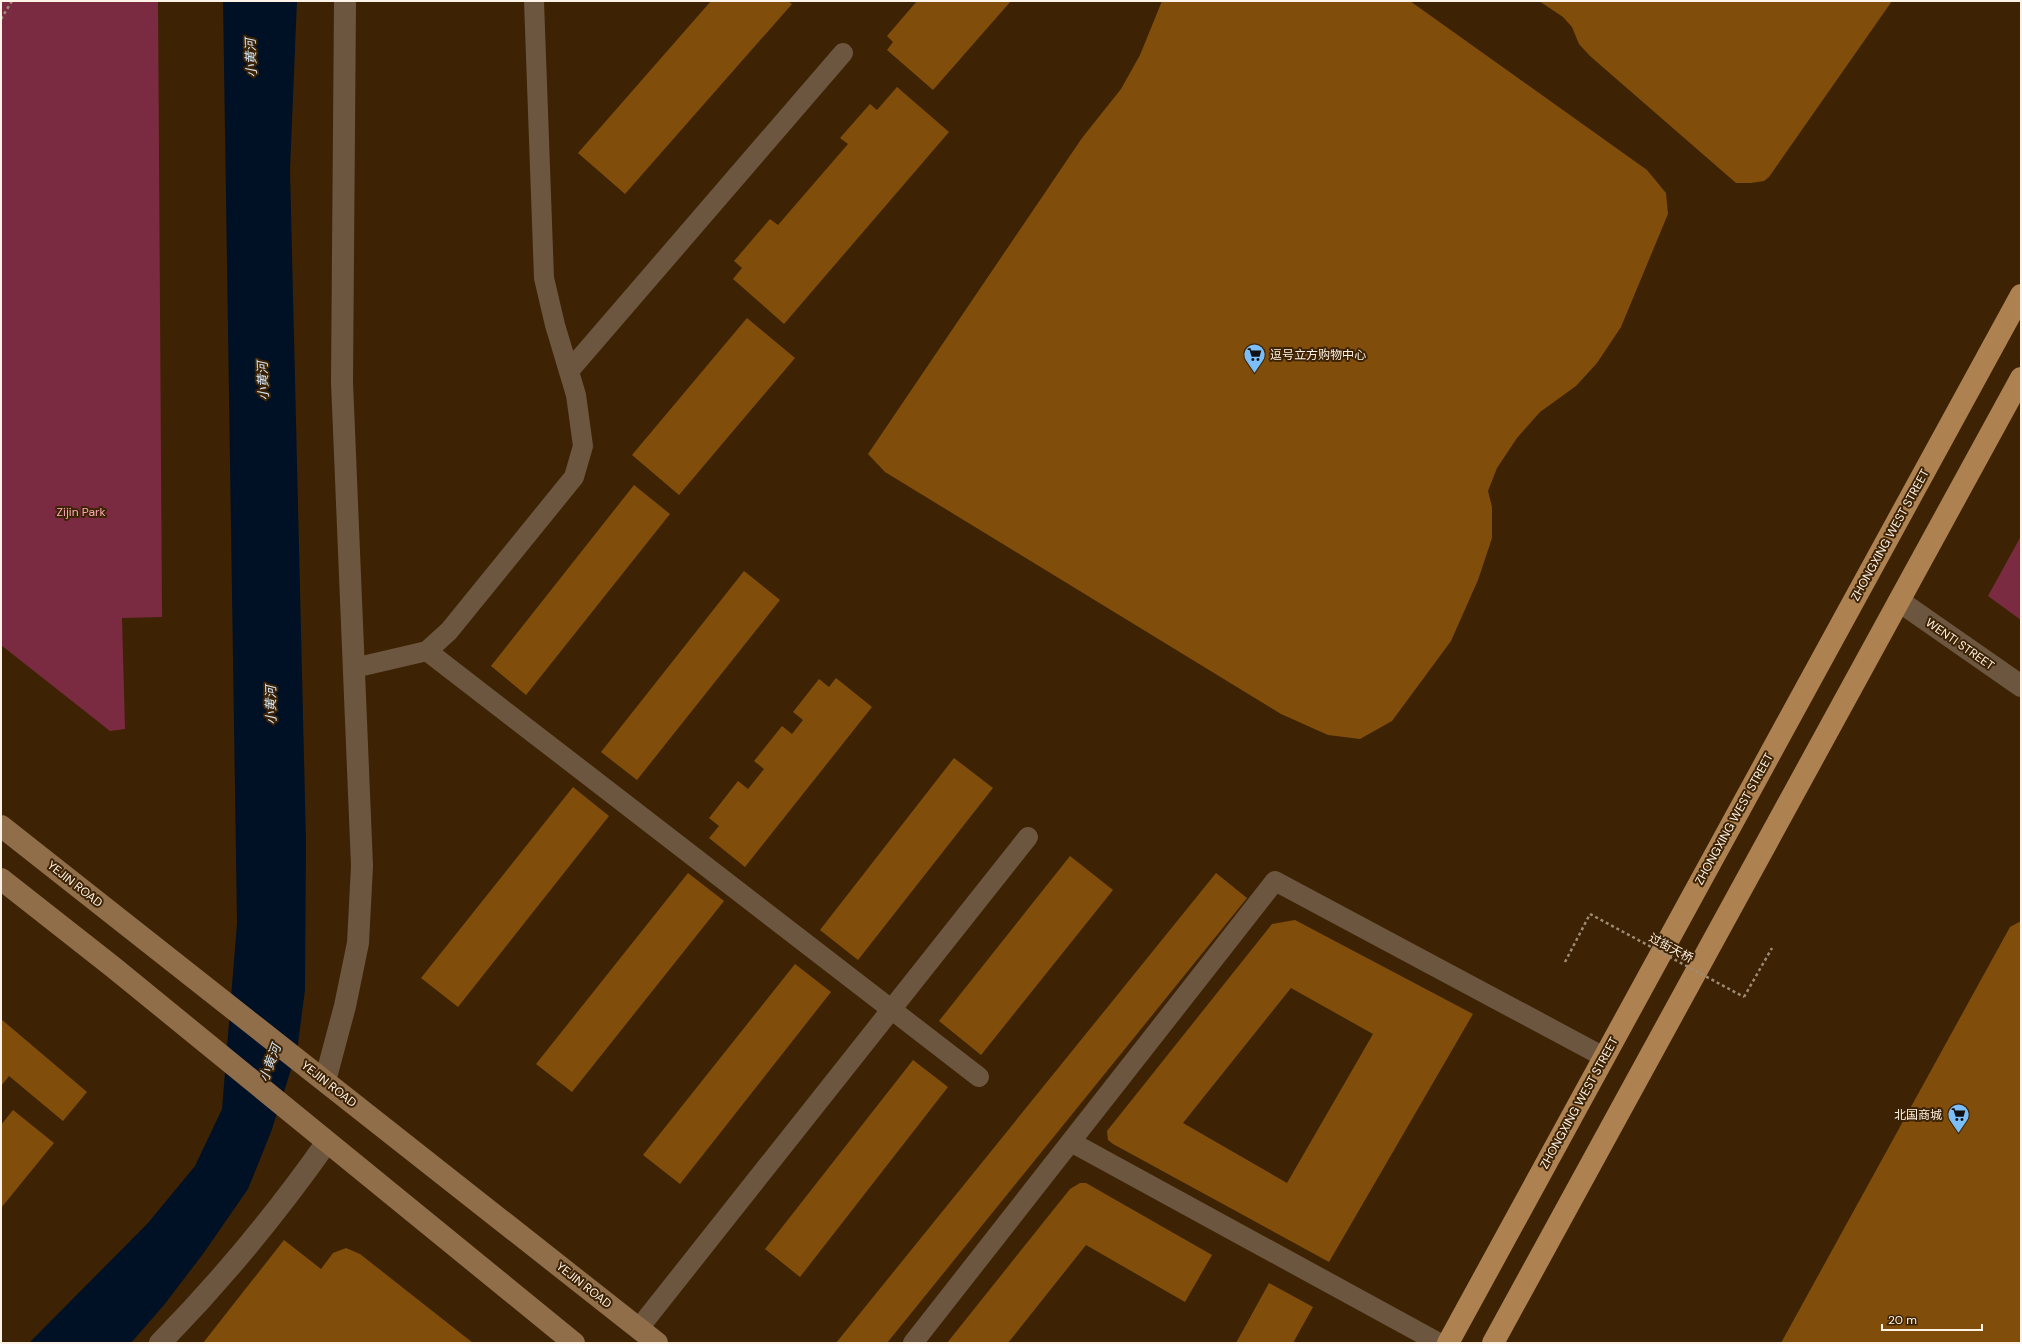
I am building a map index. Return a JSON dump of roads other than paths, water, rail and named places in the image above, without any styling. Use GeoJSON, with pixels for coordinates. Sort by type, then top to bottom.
{"type":"FeatureCollection","features":[{"type":"Feature","properties":{"kind":"main road","name":"ZHONGXING WEST STREET"},"geometry":{"type":"LineString","coordinates":[[1448,1343],[2021,295]]}},
{"type":"Feature","properties":{"kind":"main road"},"geometry":{"type":"LineString","coordinates":[[1493,1343],[2021,378]]}},
{"type":"Feature","properties":{"kind":"street"},"geometry":{"type":"LineString","coordinates":[[325,1081],[345,1006],[358,943],[362,866],[342,382],[345,1]]}},
{"type":"Feature","properties":{"kind":"street","name":"WENTI STREET"},"geometry":{"type":"LineString","coordinates":[[1899,601],[2021,686]]}},
{"type":"Feature","properties":{"kind":"street","name":"YEJIN ROAD"},"geometry":{"type":"LineString","coordinates":[[1,826],[190,973],[300,1062],[657,1343]]}},
{"type":"Feature","properties":{"kind":"street"},"geometry":{"type":"LineString","coordinates":[[1,880],[290,1111],[574,1343]]}},
{"type":"Feature","properties":{"kind":"street"},"geometry":{"type":"LineString","coordinates":[[160,1343],[247,1246],[302,1178],[327,1142]]}},
{"type":"Feature","properties":{"kind":"lane"},"geometry":{"type":"LineString","coordinates":[[354,668],[427,651],[449,631],[574,477],[583,446],[576,395],[555,324],[544,278],[534,1]]}},
{"type":"Feature","properties":{"kind":"lane"},"geometry":{"type":"LineString","coordinates":[[569,371],[843,53]]}},
{"type":"Feature","properties":{"kind":"lane"},"geometry":{"type":"LineString","coordinates":[[427,651],[979,1077]]}},
{"type":"Feature","properties":{"kind":"lane"},"geometry":{"type":"LineString","coordinates":[[638,1328],[1028,837]]}},
{"type":"Feature","properties":{"kind":"lane"},"geometry":{"type":"LineString","coordinates":[[913,1343],[1275,881],[1604,1057]]}},
{"type":"Feature","properties":{"kind":"lane"},"geometry":{"type":"LineString","coordinates":[[1071,1142],[1439,1343]]}},
{"type":"Feature","properties":{"kind":"water","name":"小黄河"},"geometry":{"type":"Polygon","coordinates":[[[223,1],[297,1],[290,169],[306,842],[305,990],[297,1051],[271,1132],[248,1189],[203,1254],[164,1305],[131,1343],[29,1343],[148,1223],[195,1166],[222,1109],[237,923],[223,1]]]}},
{"type":"Feature","properties":{"kind":"place","name":"逗号立方购物中心"},"geometry":{"type":"Point","coordinates":[1254,374]}},
{"type":"Feature","properties":{"kind":"place","name":"北国商城"},"geometry":{"type":"Point","coordinates":[1958,1134]}},
{"type":"Feature","properties":{"kind":"park label","name":"Zijin Park"},"geometry":{"type":"Point","coordinates":[81,512]}}]}
